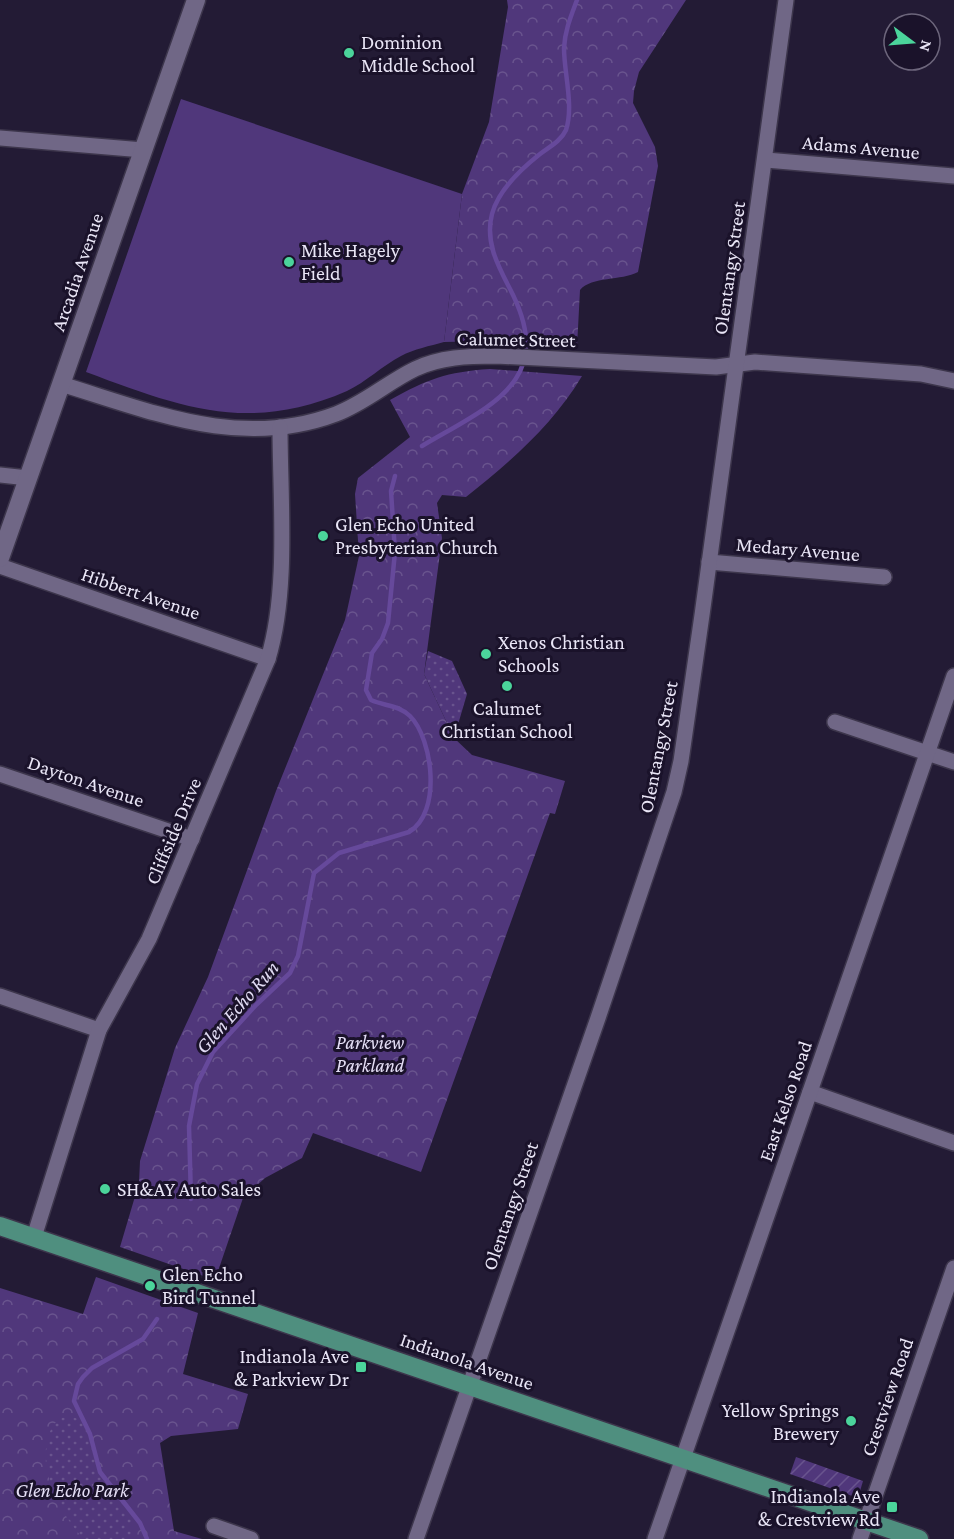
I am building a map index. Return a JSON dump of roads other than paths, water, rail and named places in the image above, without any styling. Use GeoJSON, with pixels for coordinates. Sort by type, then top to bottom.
{"type":"FeatureCollection","features":[{"type":"Feature","properties":{"kind":"main road","name":"Indianola Avenue"},"geometry":{"type":"LineString","coordinates":[[0,1226],[919,1539]]}},
{"type":"Feature","properties":{"kind":"street","name":"Arcadia Avenue"},"geometry":{"type":"LineString","coordinates":[[0,558],[196,0]]}},
{"type":"Feature","properties":{"kind":"street","name":"Olentangy Street"},"geometry":{"type":"LineString","coordinates":[[416,1539],[665,822],[681,760],[766,160],[786,0]]}},
{"type":"Feature","properties":{"kind":"street"},"geometry":{"type":"LineString","coordinates":[[0,138],[143,150]]}},
{"type":"Feature","properties":{"kind":"street","name":"Adams Avenue"},"geometry":{"type":"LineString","coordinates":[[766,160],[954,176]]}},
{"type":"Feature","properties":{"kind":"street","name":"Calumet Street"},"geometry":{"type":"LineString","coordinates":[[61,384],[190,424],[244,429],[280,427],[337,414],[372,396],[404,374],[436,361],[460,357],[496,356],[720,368],[755,362],[909,373],[954,381]]}},
{"type":"Feature","properties":{"kind":"street","name":"Cliffside Drive"},"geometry":{"type":"LineString","coordinates":[[34,1238],[99,1030],[133,972],[268,659],[279,610],[280,427]]}},
{"type":"Feature","properties":{"kind":"street"},"geometry":{"type":"LineString","coordinates":[[0,475],[28,478]]}},
{"type":"Feature","properties":{"kind":"street","name":"Medary Avenue"},"geometry":{"type":"LineString","coordinates":[[709,562],[884,577]]}},
{"type":"Feature","properties":{"kind":"street","name":"Hibbert Avenue"},"geometry":{"type":"LineString","coordinates":[[0,566],[268,659]]}},
{"type":"Feature","properties":{"kind":"street","name":"East Kelso Road"},"geometry":{"type":"LineString","coordinates":[[655,1539],[954,676]]}},
{"type":"Feature","properties":{"kind":"street"},"geometry":{"type":"LineString","coordinates":[[835,722],[954,762]]}},
{"type":"Feature","properties":{"kind":"street","name":"Dayton Avenue"},"geometry":{"type":"LineString","coordinates":[[0,774],[192,839]]}},
{"type":"Feature","properties":{"kind":"street"},"geometry":{"type":"LineString","coordinates":[[0,996],[99,1030]]}},
{"type":"Feature","properties":{"kind":"street"},"geometry":{"type":"LineString","coordinates":[[810,1092],[954,1143]]}},
{"type":"Feature","properties":{"kind":"street","name":"Crestview Road"},"geometry":{"type":"LineString","coordinates":[[860,1539],[954,1268]]}},
{"type":"Feature","properties":{"kind":"street"},"geometry":{"type":"LineString","coordinates":[[214,1526],[251,1539]]}},
{"type":"Feature","properties":{"kind":"waterway","name":"Glen Echo Run"},"geometry":{"type":"LineString","coordinates":[[422,446],[493,402],[510,386],[522,368],[526,346],[522,319],[493,252],[490,224],[495,205],[511,181],[558,141],[566,130],[569,100],[564,48],[567,29],[577,0]]}},
{"type":"Feature","properties":{"kind":"waterway","name":"Glen Echo Run"},"geometry":{"type":"LineString","coordinates":[[191,1199],[189,1126],[197,1084],[213,1052],[256,1005],[290,973],[298,956],[314,873],[339,853],[409,832],[419,823],[426,809],[430,793],[430,776],[424,741],[418,727],[406,712],[371,700],[366,690],[372,653],[382,639],[388,623],[395,552],[391,491],[395,476]]}},
{"type":"Feature","properties":{"kind":"waterway","name":"Glen Echo Run"},"geometry":{"type":"LineString","coordinates":[[147,1539],[140,1523],[100,1472],[90,1434],[74,1401],[78,1384],[92,1368],[143,1339],[157,1319]]}},
{"type":"Feature","properties":{"kind":"place","name":"Dominion Middle School"},"geometry":{"type":"Point","coordinates":[349,53]}},
{"type":"Feature","properties":{"kind":"place","name":"Mike Hagely Field"},"geometry":{"type":"Point","coordinates":[289,262]}},
{"type":"Feature","properties":{"kind":"place","name":"Glen Echo United Presbyterian Church"},"geometry":{"type":"Point","coordinates":[323,536]}},
{"type":"Feature","properties":{"kind":"place","name":"Xenos Christian Schools"},"geometry":{"type":"Point","coordinates":[486,654]}},
{"type":"Feature","properties":{"kind":"place","name":"Calumet Christian School"},"geometry":{"type":"Point","coordinates":[507,686]}},
{"type":"Feature","properties":{"kind":"place","name":"SH&AY Auto Sales"},"geometry":{"type":"Point","coordinates":[105,1189]}},
{"type":"Feature","properties":{"kind":"place","name":"Glen Echo Bird Tunnel"},"geometry":{"type":"Point","coordinates":[150,1286]}},
{"type":"Feature","properties":{"kind":"place","name":"Indianola Ave & Parkview Dr"},"geometry":{"type":"Point","coordinates":[361,1367]}},
{"type":"Feature","properties":{"kind":"place","name":"Yellow Springs Brewery"},"geometry":{"type":"Point","coordinates":[851,1421]}},
{"type":"Feature","properties":{"kind":"place","name":"Indianola Ave & Crestview Rd"},"geometry":{"type":"Point","coordinates":[892,1507]}},
{"type":"Feature","properties":{"kind":"park label","name":"Parkview Parkland"},"geometry":{"type":"Point","coordinates":[370,1054]}},
{"type":"Feature","properties":{"kind":"park label","name":"Glen Echo Park"},"geometry":{"type":"Point","coordinates":[72,1490]}}]}
